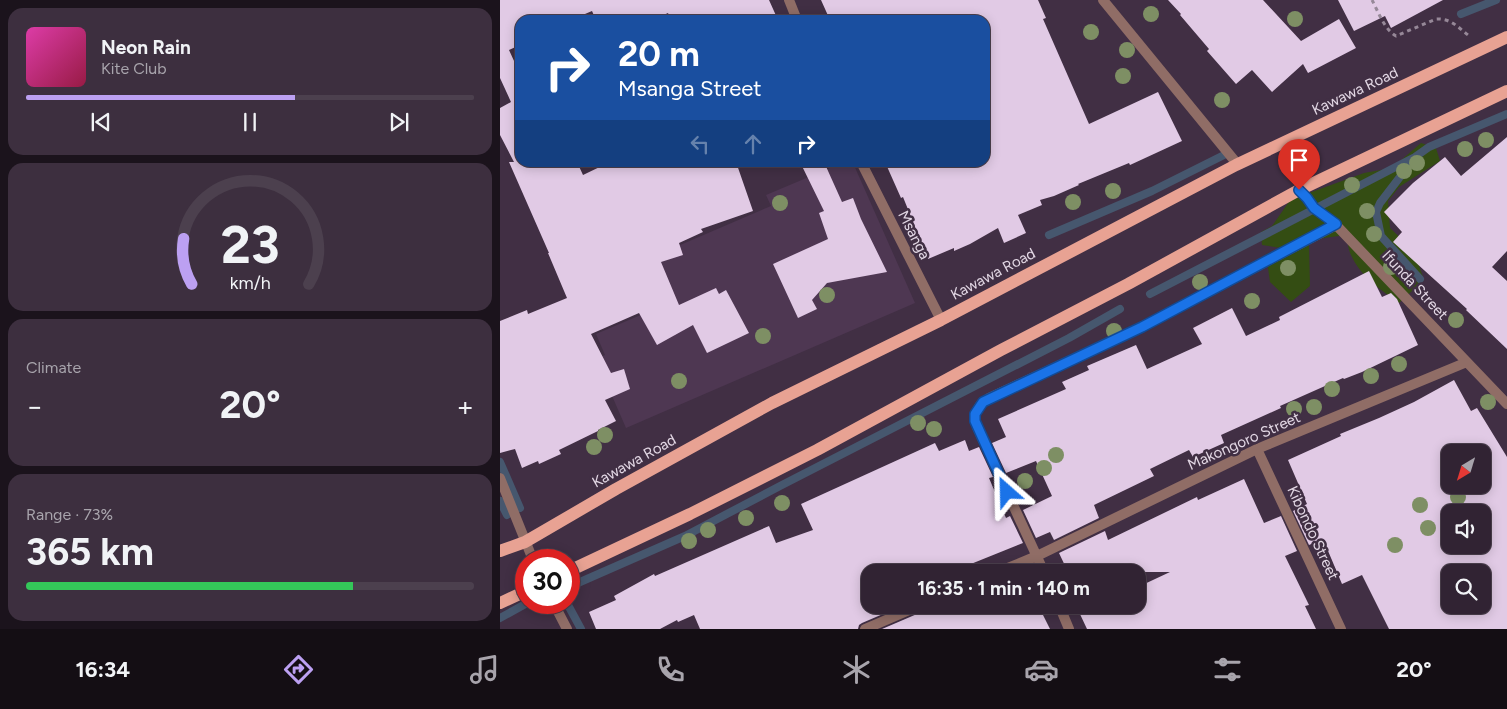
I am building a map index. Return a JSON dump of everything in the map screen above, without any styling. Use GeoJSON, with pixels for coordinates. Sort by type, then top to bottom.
{"type":"FeatureCollection","features":[{"type":"Feature","properties":{"kind":"main road","name":"Kawawa Road"},"geometry":{"type":"LineString","coordinates":[[500,551],[525,542],[625,484],[772,403],[941,320],[1236,165],[1507,37]]}},
{"type":"Feature","properties":{"kind":"main road"},"geometry":{"type":"LineString","coordinates":[[580,567],[817,450],[1001,350],[1128,284],[1299,190],[1507,91]]}},
{"type":"Feature","properties":{"kind":"main road"},"geometry":{"type":"LineString","coordinates":[[500,603],[515,596]]}},
{"type":"Feature","properties":{"kind":"street"},"geometry":{"type":"LineString","coordinates":[[789,0],[795,15]]}},
{"type":"Feature","properties":{"kind":"street"},"geometry":{"type":"LineString","coordinates":[[1103,0],[1234,160],[1236,165]]}},
{"type":"Feature","properties":{"kind":"street","name":"Msanga"},"geometry":{"type":"LineString","coordinates":[[864,167],[941,320]]}},
{"type":"Feature","properties":{"kind":"street","name":"Ifunda Street"},"geometry":{"type":"LineString","coordinates":[[1299,190],[1314,208],[1336,224],[1507,404]]}},
{"type":"Feature","properties":{"kind":"street"},"geometry":{"type":"LineString","coordinates":[[1040,564],[977,427],[975,414],[983,402],[1142,327],[1336,224]]}},
{"type":"Feature","properties":{"kind":"street","name":"Makongoro Street"},"geometry":{"type":"LineString","coordinates":[[1018,564],[1257,449],[1467,362]]}},
{"type":"Feature","properties":{"kind":"street","name":"Kibondo Street"},"geometry":{"type":"LineString","coordinates":[[1257,449],[1341,629]]}},
{"type":"Feature","properties":{"kind":"street"},"geometry":{"type":"LineString","coordinates":[[500,478],[528,549]]}},
{"type":"Feature","properties":{"kind":"street"},"geometry":{"type":"LineString","coordinates":[[559,614],[567,629]]}},
{"type":"Feature","properties":{"kind":"street"},"geometry":{"type":"LineString","coordinates":[[865,629],[900,614]]}},
{"type":"Feature","properties":{"kind":"street"},"geometry":{"type":"LineString","coordinates":[[1063,614],[1069,629]]}},
{"type":"Feature","properties":{"kind":"path"},"geometry":{"type":"LineString","coordinates":[[1372,0],[1387,28],[1396,36],[1436,19],[1443,19],[1450,21],[1481,45],[1482,48]]}},
{"type":"Feature","properties":{"kind":"shaded area"},"geometry":{"type":"Polygon","coordinates":[[[832,167],[855,167],[915,303],[626,428],[596,359],[605,355],[596,334],[676,300],[657,255],[771,206],[766,195],[832,167]]]}},
{"type":"Feature","properties":{"kind":"green space"},"geometry":{"type":"Polygon","coordinates":[[[1421,143],[1436,148],[1440,161],[1399,187],[1388,201],[1390,228],[1414,251],[1424,280],[1399,303],[1360,270],[1350,253],[1346,235],[1317,239],[1309,245],[1310,286],[1291,302],[1270,282],[1266,254],[1278,251],[1281,248],[1262,245],[1261,232],[1272,226],[1293,196],[1309,193],[1364,173],[1392,168],[1421,143]]]}},
{"type":"Feature","properties":{"kind":"building"},"geometry":{"type":"Polygon","coordinates":[[[500,0],[769,0],[776,15],[669,15],[668,13],[663,15],[594,15],[592,11],[583,15],[515,15],[515,47],[509,50],[515,63],[515,167],[579,167],[583,175],[600,167],[738,167],[753,211],[701,229],[703,232],[679,243],[683,255],[661,262],[679,305],[716,288],[719,294],[726,290],[749,333],[707,353],[693,325],[657,345],[639,313],[591,334],[611,373],[624,369],[630,389],[605,400],[616,421],[559,450],[561,454],[539,464],[538,461],[522,468],[515,449],[500,453],[500,321],[527,310],[528,314],[567,298],[509,162],[514,162],[500,135],[500,108],[511,102],[500,78],[500,0]]]}},
{"type":"Feature","properties":{"kind":"building"},"geometry":{"type":"Polygon","coordinates":[[[821,0],[1038,0],[1046,18],[1043,19],[1089,124],[1158,92],[1182,141],[1130,165],[1129,163],[1054,196],[1040,200],[1042,205],[1018,215],[1026,233],[1004,243],[998,228],[970,244],[954,251],[954,248],[928,259],[903,197],[901,198],[887,167],[990,167],[990,15],[828,15],[821,0]]]}},
{"type":"Feature","properties":{"kind":"building"},"geometry":{"type":"Polygon","coordinates":[[[1168,0],[1263,0],[1301,41],[1339,19],[1356,48],[1308,73],[1303,64],[1272,92],[1252,70],[1236,84],[1207,51],[1209,49],[1168,0]]]}},
{"type":"Feature","properties":{"kind":"building"},"geometry":{"type":"Polygon","coordinates":[[[1338,0],[1443,0],[1391,28],[1385,16],[1354,31],[1338,0]]]}},
{"type":"Feature","properties":{"kind":"building"},"geometry":{"type":"Polygon","coordinates":[[[1507,137],[1507,251],[1492,267],[1507,281],[1507,349],[1467,309],[1393,242],[1402,232],[1384,212],[1413,183],[1445,157],[1461,176],[1507,137]]]}},
{"type":"Feature","properties":{"kind":"building"},"geometry":{"type":"Polygon","coordinates":[[[802,167],[826,167],[842,202],[853,198],[887,272],[827,283],[812,300],[817,309],[798,318],[773,264],[828,239],[819,213],[824,211],[802,167]]]}},
{"type":"Feature","properties":{"kind":"building"},"geometry":{"type":"Polygon","coordinates":[[[1369,271],[1382,297],[1391,293],[1397,299],[1418,345],[1362,372],[1343,378],[1280,406],[1281,408],[1221,435],[1224,443],[1193,457],[1189,450],[1150,469],[1154,476],[1094,505],[1099,518],[1054,540],[1050,532],[1036,538],[1023,510],[1052,496],[1036,461],[1006,473],[992,443],[1006,437],[998,419],[1066,389],[1062,382],[1089,370],[1087,366],[1136,345],[1147,369],[1202,344],[1193,328],[1232,308],[1246,336],[1280,320],[1279,317],[1369,271]]]}},
{"type":"Feature","properties":{"kind":"building"},"geometry":{"type":"Polygon","coordinates":[[[1454,380],[1471,411],[1477,408],[1507,457],[1507,629],[1389,629],[1362,575],[1342,584],[1323,539],[1309,545],[1293,511],[1307,504],[1288,460],[1341,436],[1340,434],[1414,402],[1454,380]]]}},
{"type":"Feature","properties":{"kind":"building"},"geometry":{"type":"Polygon","coordinates":[[[965,440],[969,451],[979,447],[993,477],[989,478],[1006,518],[1010,516],[1023,543],[971,564],[861,564],[861,614],[883,614],[862,623],[858,629],[700,629],[694,615],[678,622],[677,620],[660,629],[596,629],[589,612],[616,600],[614,596],[654,574],[655,576],[769,526],[776,543],[813,530],[801,504],[935,443],[939,451],[965,440]]]}},
{"type":"Feature","properties":{"kind":"building"},"geometry":{"type":"Polygon","coordinates":[[[1244,479],[1264,523],[1281,516],[1297,551],[1285,556],[1309,605],[1305,606],[1316,629],[1087,629],[1080,614],[1146,614],[1146,583],[1170,572],[1146,572],[1146,564],[1064,564],[1059,553],[1105,531],[1108,540],[1197,497],[1198,500],[1244,479]]]}},
{"type":"Feature","properties":{"kind":"building"},"geometry":{"type":"Polygon","coordinates":[[[917,614],[1042,614],[1050,629],[882,629],[917,614]]]}},
{"type":"Feature","properties":{"kind":"waterway"},"geometry":{"type":"LineString","coordinates":[[1461,14],[1496,0]]}},
{"type":"Feature","properties":{"kind":"waterway"},"geometry":{"type":"LineString","coordinates":[[1150,294],[1415,157],[1429,147],[1507,114]]}},
{"type":"Feature","properties":{"kind":"waterway"},"geometry":{"type":"LineString","coordinates":[[1049,235],[1152,191],[1228,153]]}},
{"type":"Feature","properties":{"kind":"waterway"},"geometry":{"type":"LineString","coordinates":[[1413,160],[1380,203],[1376,212],[1381,236],[1420,279]]}},
{"type":"Feature","properties":{"kind":"waterway"},"geometry":{"type":"LineString","coordinates":[[580,582],[685,536],[1069,338],[1120,309]]}},
{"type":"Feature","properties":{"kind":"waterway"},"geometry":{"type":"LineString","coordinates":[[500,462],[520,508]]}},
{"type":"Feature","properties":{"kind":"waterway"},"geometry":{"type":"LineString","coordinates":[[500,501],[507,515]]}},
{"type":"Feature","properties":{"kind":"waterway"},"geometry":{"type":"LineString","coordinates":[[500,618],[515,610]]}},
{"type":"Feature","properties":{"kind":"waterway"},"geometry":{"type":"LineString","coordinates":[[573,614],[581,629]]}},
{"type":"Feature","properties":{"kind":"route"},"geometry":{"type":"LineString","coordinates":[[1007,492],[977,427],[975,414],[978,407],[989,398],[1142,327],[1336,224],[1314,208],[1299,190]]}}]}
